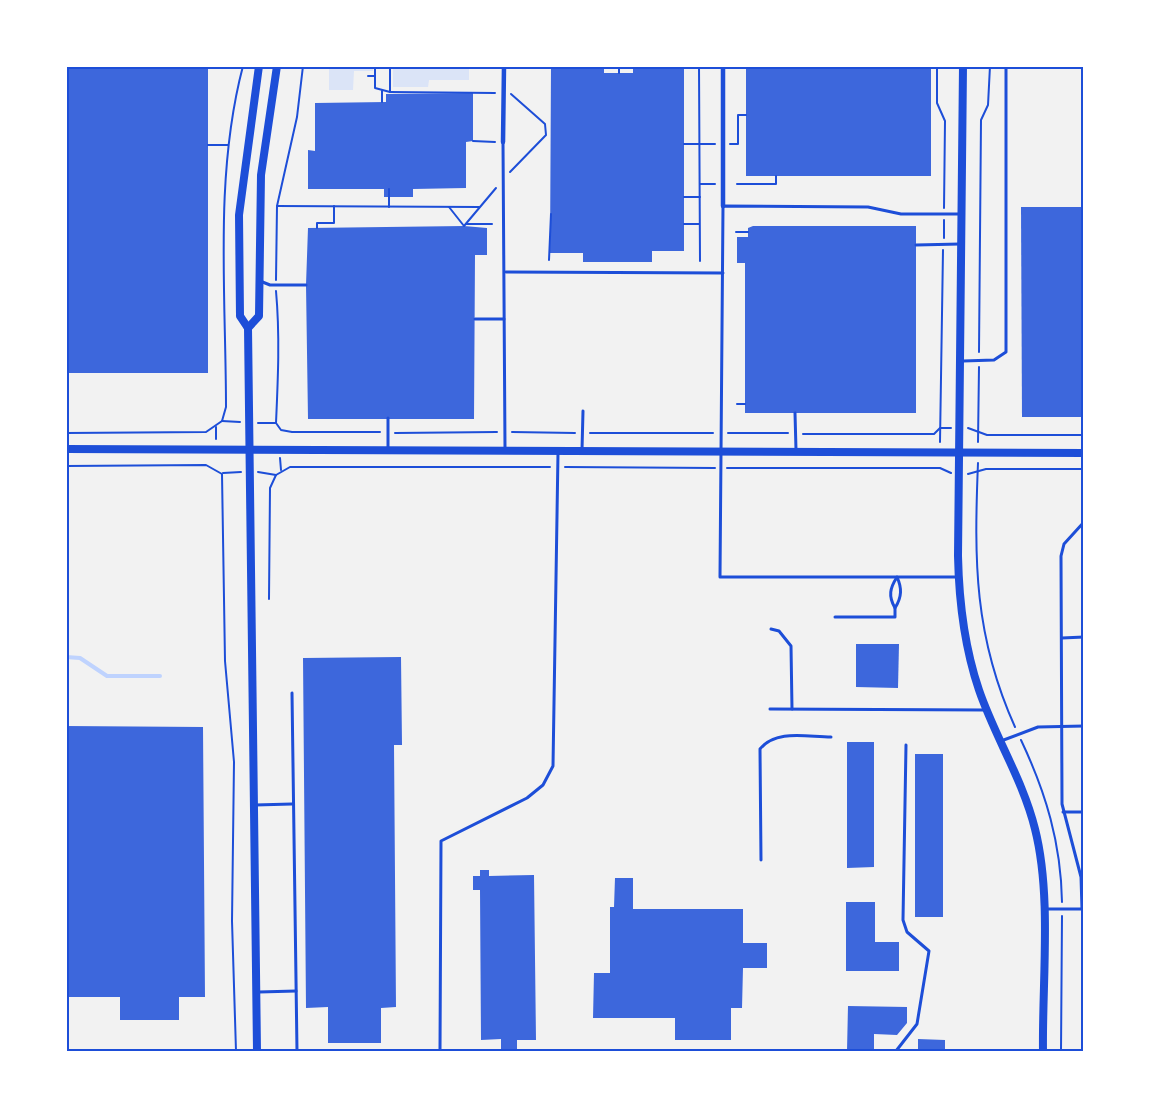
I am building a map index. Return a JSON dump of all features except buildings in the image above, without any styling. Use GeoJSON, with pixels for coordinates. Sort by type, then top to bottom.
{"type":"FeatureCollection","features":[{"type":"Feature","properties":{"kind":"street"},"geometry":{"type":"LineString","coordinates":[[257,1051],[248,327],[240,316],[239,215],[259,66]]}},
{"type":"Feature","properties":{"kind":"street"},"geometry":{"type":"LineString","coordinates":[[248,327],[259,316],[261,175],[277,66]]}},
{"type":"Feature","properties":{"kind":"street"},"geometry":{"type":"LineString","coordinates":[[503,141],[504,66]]}},
{"type":"Feature","properties":{"kind":"street"},"geometry":{"type":"LineString","coordinates":[[723,66],[723,206]]}},
{"type":"Feature","properties":{"kind":"street"},"geometry":{"type":"LineString","coordinates":[[963,66],[959,577],[965,639],[987,710],[1034,827],[1042,869],[1043,1051]]}},
{"type":"Feature","properties":{"kind":"street"},"geometry":{"type":"LineString","coordinates":[[66,449],[1084,453]]}},
{"type":"Feature","properties":{"kind":"lane"},"geometry":{"type":"LineString","coordinates":[[961,361],[994,360],[1005,352],[1006,66]]}},
{"type":"Feature","properties":{"kind":"lane"},"geometry":{"type":"LineString","coordinates":[[503,141],[506,450]]}},
{"type":"Feature","properties":{"kind":"lane"},"geometry":{"type":"LineString","coordinates":[[959,577],[720,577],[723,206],[868,207],[901,214],[962,214]]}},
{"type":"Feature","properties":{"kind":"lane"},"geometry":{"type":"LineString","coordinates":[[916,245],[962,244]]}},
{"type":"Feature","properties":{"kind":"lane"},"geometry":{"type":"LineString","coordinates":[[505,272],[723,273]]}},
{"type":"Feature","properties":{"kind":"lane"},"geometry":{"type":"LineString","coordinates":[[258,281],[270,285],[306,285]]}},
{"type":"Feature","properties":{"kind":"lane"},"geometry":{"type":"LineString","coordinates":[[475,319],[504,319]]}},
{"type":"Feature","properties":{"kind":"lane"},"geometry":{"type":"LineString","coordinates":[[582,450],[583,411]]}},
{"type":"Feature","properties":{"kind":"lane"},"geometry":{"type":"LineString","coordinates":[[795,413],[796,451]]}},
{"type":"Feature","properties":{"kind":"lane"},"geometry":{"type":"LineString","coordinates":[[388,418],[388,449]]}},
{"type":"Feature","properties":{"kind":"lane"},"geometry":{"type":"LineString","coordinates":[[440,1051],[441,841],[527,798],[543,785],[553,766],[558,450]]}},
{"type":"Feature","properties":{"kind":"lane"},"geometry":{"type":"LineString","coordinates":[[1043,909],[1083,910],[1081,877],[1063,812],[1060,556],[1064,544],[1084,522]]}},
{"type":"Feature","properties":{"kind":"lane"},"geometry":{"type":"LineString","coordinates":[[895,608],[890,601],[890,587],[897,577]]}},
{"type":"Feature","properties":{"kind":"lane"},"geometry":{"type":"LineString","coordinates":[[836,617],[895,617],[895,608],[900,600],[902,588],[897,577]]}},
{"type":"Feature","properties":{"kind":"lane"},"geometry":{"type":"LineString","coordinates":[[771,629],[779,631],[791,646],[792,709]]}},
{"type":"Feature","properties":{"kind":"lane"},"geometry":{"type":"LineString","coordinates":[[1061,638],[1084,637]]}},
{"type":"Feature","properties":{"kind":"lane"},"geometry":{"type":"LineString","coordinates":[[292,693],[297,1051]]}},
{"type":"Feature","properties":{"kind":"lane"},"geometry":{"type":"LineString","coordinates":[[770,709],[987,710]]}},
{"type":"Feature","properties":{"kind":"lane"},"geometry":{"type":"LineString","coordinates":[[1000,741],[1038,727],[1084,726]]}},
{"type":"Feature","properties":{"kind":"lane"},"geometry":{"type":"LineString","coordinates":[[760,860],[760,749],[768,739],[778,736],[831,737]]}},
{"type":"Feature","properties":{"kind":"lane"},"geometry":{"type":"LineString","coordinates":[[896,1051],[917,1024],[928,951],[907,932],[903,920],[906,745]]}},
{"type":"Feature","properties":{"kind":"lane"},"geometry":{"type":"LineString","coordinates":[[253,805],[292,804]]}},
{"type":"Feature","properties":{"kind":"lane"},"geometry":{"type":"LineString","coordinates":[[1063,812],[1084,812]]}},
{"type":"Feature","properties":{"kind":"lane"},"geometry":{"type":"LineString","coordinates":[[256,993],[296,991]]}},
{"type":"Feature","properties":{"kind":"path"},"geometry":{"type":"LineString","coordinates":[[66,433],[206,432],[222,421],[226,407],[225,200],[228,145],[231,119],[243,66]]}},
{"type":"Feature","properties":{"kind":"path"},"geometry":{"type":"LineString","coordinates":[[276,280],[278,206],[297,117],[303,66]]}},
{"type":"Feature","properties":{"kind":"path"},"geometry":{"type":"LineString","coordinates":[[375,66],[375,88],[382,91],[497,93]]}},
{"type":"Feature","properties":{"kind":"path"},"geometry":{"type":"LineString","coordinates":[[390,66],[390,92]]}},
{"type":"Feature","properties":{"kind":"path"},"geometry":{"type":"LineString","coordinates":[[619,66],[619,73]]}},
{"type":"Feature","properties":{"kind":"path"},"geometry":{"type":"LineString","coordinates":[[699,66],[700,261]]}},
{"type":"Feature","properties":{"kind":"path"},"geometry":{"type":"LineString","coordinates":[[937,66],[937,103],[945,121],[944,204]]}},
{"type":"Feature","properties":{"kind":"path"},"geometry":{"type":"LineString","coordinates":[[978,439],[981,120],[988,105],[990,66]]}},
{"type":"Feature","properties":{"kind":"path"},"geometry":{"type":"LineString","coordinates":[[368,76],[374,76]]}},
{"type":"Feature","properties":{"kind":"path"},"geometry":{"type":"LineString","coordinates":[[466,225],[503,180],[546,135],[545,124],[504,88]]}},
{"type":"Feature","properties":{"kind":"path"},"geometry":{"type":"LineString","coordinates":[[382,91],[382,102]]}},
{"type":"Feature","properties":{"kind":"path"},"geometry":{"type":"LineString","coordinates":[[474,141],[503,141]]}},
{"type":"Feature","properties":{"kind":"path"},"geometry":{"type":"LineString","coordinates":[[208,145],[228,145]]}},
{"type":"Feature","properties":{"kind":"path"},"geometry":{"type":"LineString","coordinates":[[944,167],[952,167]]}},
{"type":"Feature","properties":{"kind":"path"},"geometry":{"type":"LineString","coordinates":[[973,167],[981,167]]}},
{"type":"Feature","properties":{"kind":"path"},"geometry":{"type":"LineString","coordinates":[[737,184],[776,184],[776,176]]}},
{"type":"Feature","properties":{"kind":"path"},"geometry":{"type":"LineString","coordinates":[[700,184],[723,184]]}},
{"type":"Feature","properties":{"kind":"path"},"geometry":{"type":"LineString","coordinates":[[389,189],[389,207]]}},
{"type":"Feature","properties":{"kind":"path"},"geometry":{"type":"LineString","coordinates":[[684,197],[700,197]]}},
{"type":"Feature","properties":{"kind":"path"},"geometry":{"type":"LineString","coordinates":[[278,206],[480,207]]}},
{"type":"Feature","properties":{"kind":"path"},"geometry":{"type":"LineString","coordinates":[[317,228],[317,223],[334,223],[334,207]]}},
{"type":"Feature","properties":{"kind":"path"},"geometry":{"type":"LineString","coordinates":[[449,207],[464,226],[492,224]]}},
{"type":"Feature","properties":{"kind":"path"},"geometry":{"type":"LineString","coordinates":[[549,260],[550,214]]}},
{"type":"Feature","properties":{"kind":"path"},"geometry":{"type":"LineString","coordinates":[[684,224],[699,224]]}},
{"type":"Feature","properties":{"kind":"path"},"geometry":{"type":"LineString","coordinates":[[944,224],[944,237]]}},
{"type":"Feature","properties":{"kind":"path"},"geometry":{"type":"LineString","coordinates":[[736,232],[748,232]]}},
{"type":"Feature","properties":{"kind":"path"},"geometry":{"type":"LineString","coordinates":[[940,438],[943,252]]}},
{"type":"Feature","properties":{"kind":"path"},"geometry":{"type":"LineString","coordinates":[[276,290],[280,332],[276,368],[276,423],[281,430],[378,432]]}},
{"type":"Feature","properties":{"kind":"path"},"geometry":{"type":"LineString","coordinates":[[738,404],[745,404]]}},
{"type":"Feature","properties":{"kind":"path"},"geometry":{"type":"LineString","coordinates":[[222,421],[227,422]]}},
{"type":"Feature","properties":{"kind":"path"},"geometry":{"type":"LineString","coordinates":[[267,423],[276,423]]}},
{"type":"Feature","properties":{"kind":"path"},"geometry":{"type":"LineString","coordinates":[[216,427],[216,433]]}},
{"type":"Feature","properties":{"kind":"path"},"geometry":{"type":"LineString","coordinates":[[731,433],[934,434],[940,428],[946,428]]}},
{"type":"Feature","properties":{"kind":"path"},"geometry":{"type":"LineString","coordinates":[[970,428],[987,435],[1084,435]]}},
{"type":"Feature","properties":{"kind":"path"},"geometry":{"type":"LineString","coordinates":[[280,435],[281,430]]}},
{"type":"Feature","properties":{"kind":"path"},"geometry":{"type":"LineString","coordinates":[[399,433],[496,432]]}},
{"type":"Feature","properties":{"kind":"path"},"geometry":{"type":"LineString","coordinates":[[514,432],[574,433]]}},
{"type":"Feature","properties":{"kind":"path"},"geometry":{"type":"LineString","coordinates":[[590,433],[713,433]]}},
{"type":"Feature","properties":{"kind":"path"},"geometry":{"type":"LineString","coordinates":[[739,433],[740,438]]}},
{"type":"Feature","properties":{"kind":"path"},"geometry":{"type":"LineString","coordinates":[[741,461],[741,468]]}},
{"type":"Feature","properties":{"kind":"path"},"geometry":{"type":"LineString","coordinates":[[216,462],[216,468]]}},
{"type":"Feature","properties":{"kind":"path"},"geometry":{"type":"LineString","coordinates":[[280,462],[281,470]]}},
{"type":"Feature","properties":{"kind":"path"},"geometry":{"type":"LineString","coordinates":[[704,462],[704,468]]}},
{"type":"Feature","properties":{"kind":"path"},"geometry":{"type":"LineString","coordinates":[[940,462],[940,468]]}},
{"type":"Feature","properties":{"kind":"path"},"geometry":{"type":"LineString","coordinates":[[978,464],[975,542],[980,616],[997,687],[1012,721]]}},
{"type":"Feature","properties":{"kind":"path"},"geometry":{"type":"LineString","coordinates":[[66,466],[206,465],[216,468],[222,474],[224,483],[225,661],[234,762],[232,921],[236,1051]]}},
{"type":"Feature","properties":{"kind":"path"},"geometry":{"type":"LineString","coordinates":[[269,599],[270,488],[276,474],[290,467],[713,468]]}},
{"type":"Feature","properties":{"kind":"path"},"geometry":{"type":"LineString","coordinates":[[732,468],[940,468],[948,473]]}},
{"type":"Feature","properties":{"kind":"path"},"geometry":{"type":"LineString","coordinates":[[970,474],[977,474],[986,469],[1084,469]]}},
{"type":"Feature","properties":{"kind":"path"},"geometry":{"type":"LineString","coordinates":[[222,474],[226,471]]}},
{"type":"Feature","properties":{"kind":"path"},"geometry":{"type":"LineString","coordinates":[[269,472],[276,474]]}},
{"type":"Feature","properties":{"kind":"path"},"geometry":{"type":"LineString","coordinates":[[1024,747],[1056,831],[1062,899]]}},
{"type":"Feature","properties":{"kind":"path"},"geometry":{"type":"LineString","coordinates":[[1061,1051],[1062,919]]}},
{"type":"Feature","properties":{"kind":"shaded area"},"geometry":{"type":"Polygon","coordinates":[[[329,66],[373,66],[373,71],[354,71],[353,90],[329,90],[329,66]]]}},
{"type":"Feature","properties":{"kind":"shaded area"},"geometry":{"type":"Polygon","coordinates":[[[393,66],[469,66],[469,80],[429,80],[428,87],[393,87],[393,66]]]}},
{"type":"Feature","properties":{"kind":"waterway"},"geometry":{"type":"LineString","coordinates":[[66,657],[80,658],[107,676],[160,676]]}}]}
